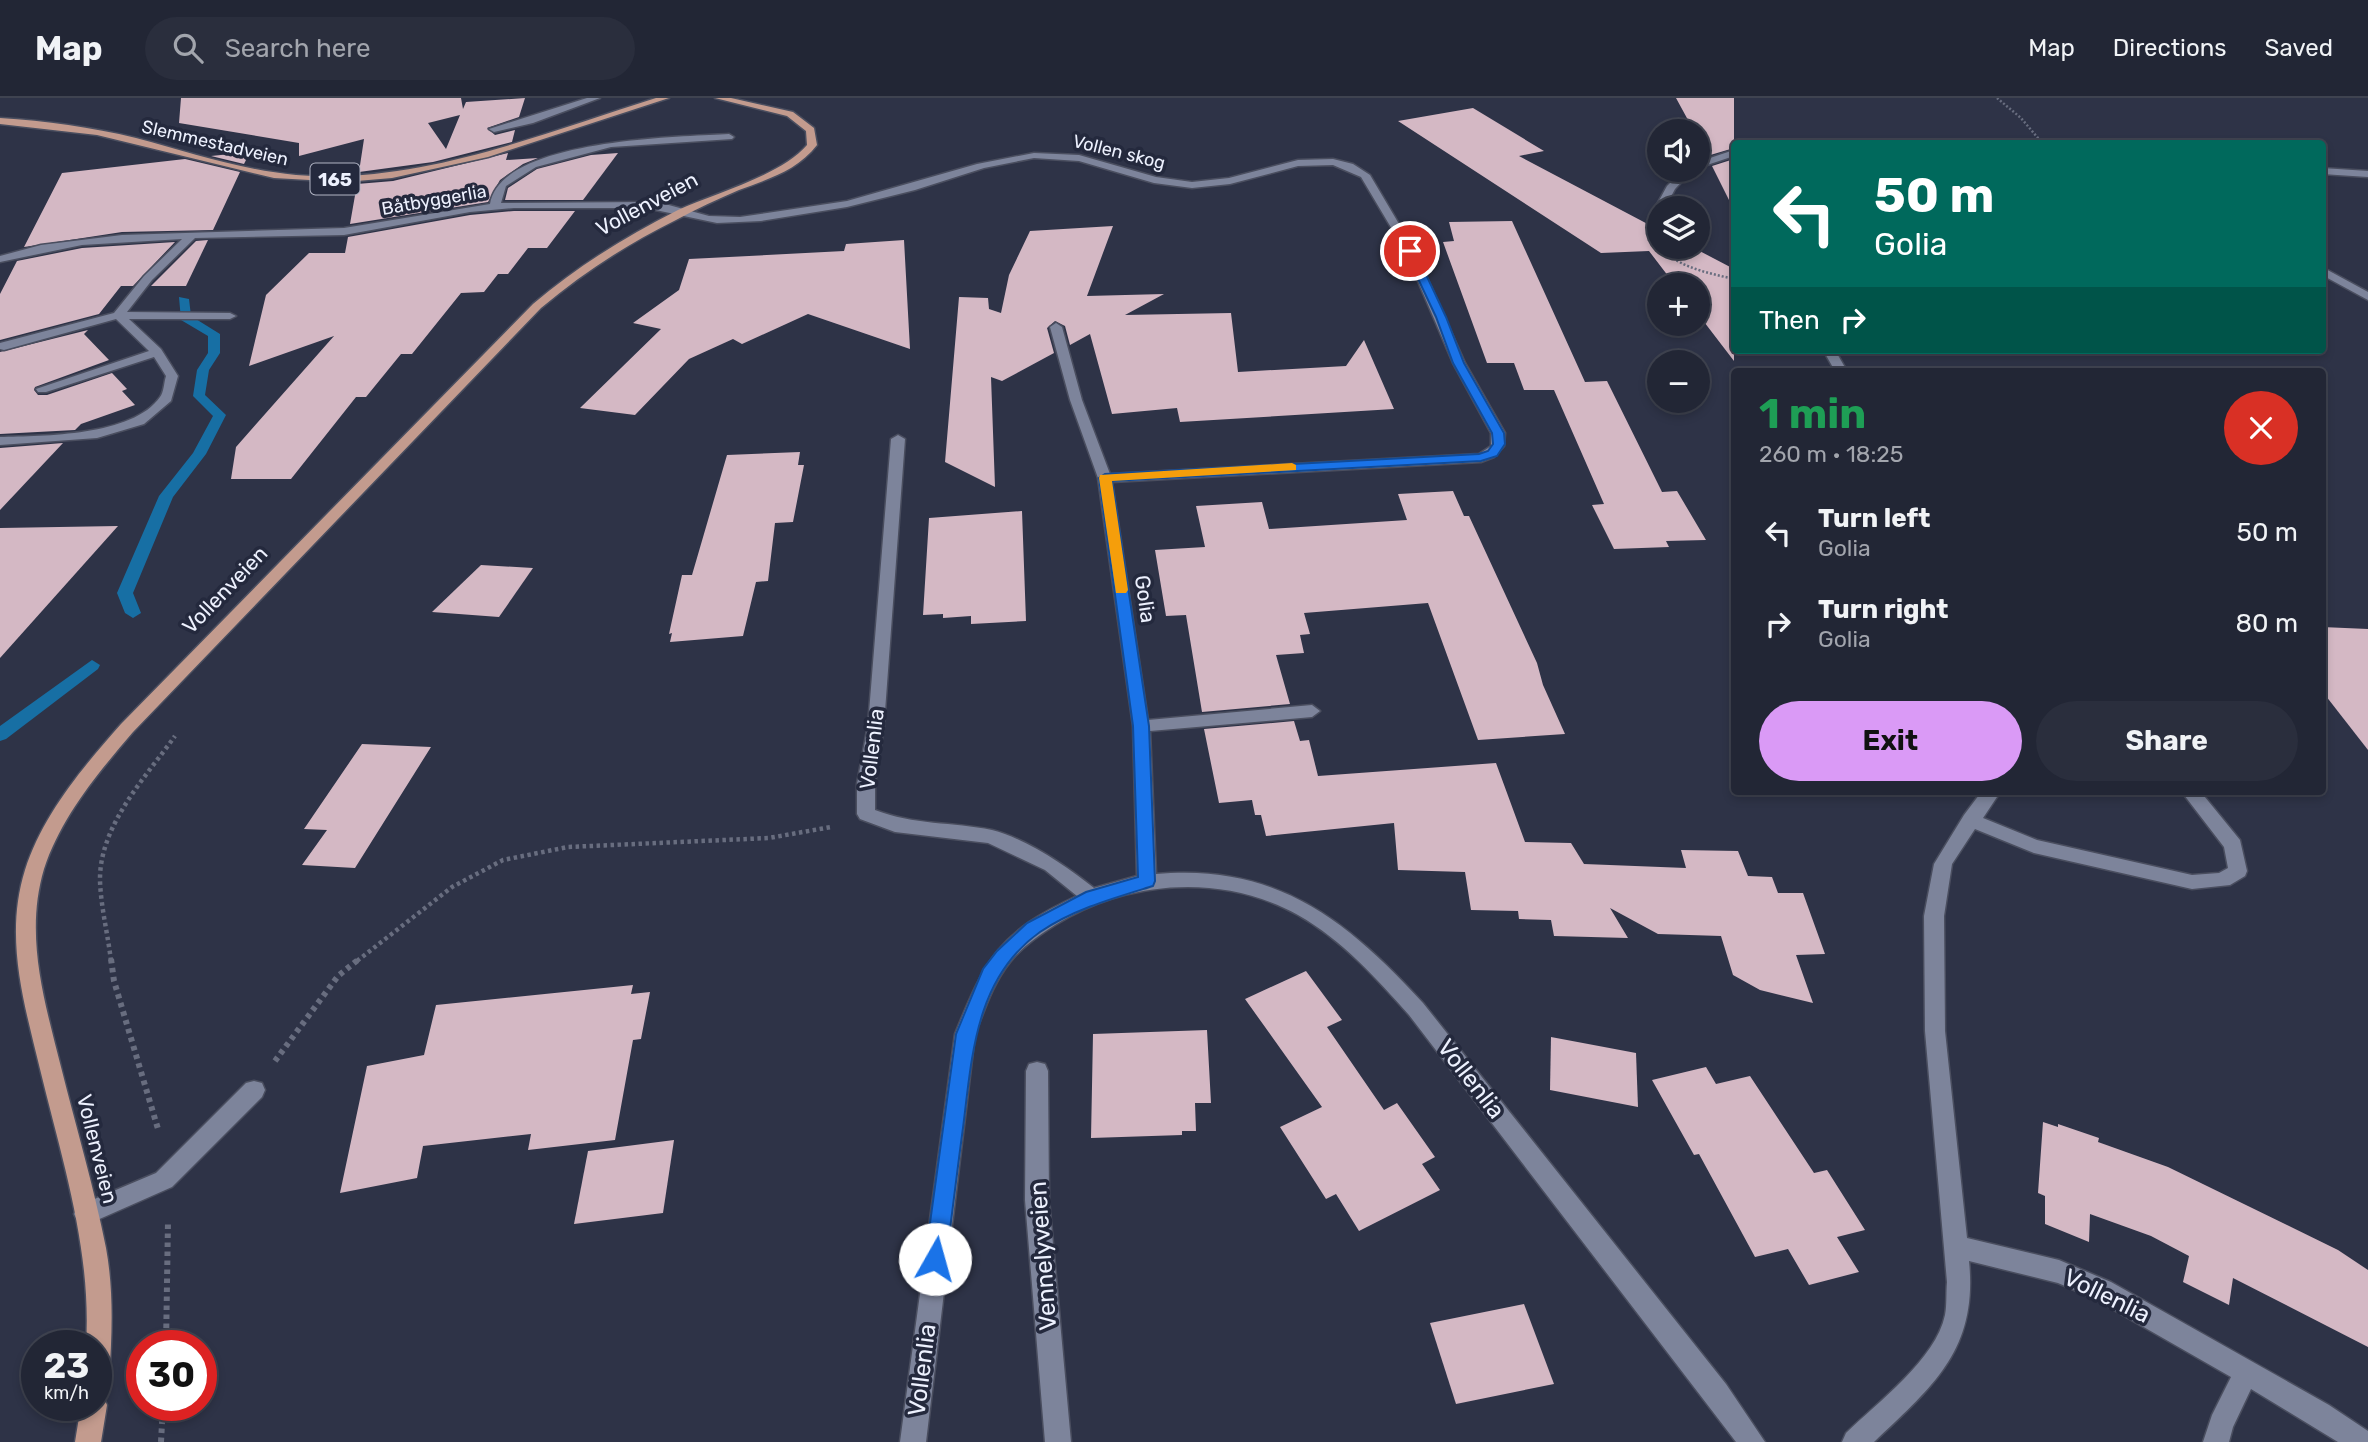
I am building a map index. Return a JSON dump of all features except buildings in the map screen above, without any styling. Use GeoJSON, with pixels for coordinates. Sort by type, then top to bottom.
{"type":"FeatureCollection","features":[{"type":"Feature","properties":{"kind":"main road","name":"Slemmestadveien"},"geometry":{"type":"LineString","coordinates":[[0,121],[112,135],[264,174],[298,178],[351,178],[402,173],[478,158],[665,98]]}},
{"type":"Feature","properties":{"kind":"main road","name":"Vollenveien"},"geometry":{"type":"LineString","coordinates":[[99,1330],[101,1292],[86,1214],[25,953],[24,925],[34,870],[68,801],[127,728],[529,313],[604,256],[682,213],[787,167],[805,155],[814,141],[808,126],[790,114],[719,98]]}},
{"type":"Feature","properties":{"kind":"main road"},"geometry":{"type":"LineString","coordinates":[[88,1442],[91,1421]]}},
{"type":"Feature","properties":{"kind":"street"},"geometry":{"type":"LineString","coordinates":[[494,129],[530,121],[596,98]]}},
{"type":"Feature","properties":{"kind":"street"},"geometry":{"type":"LineString","coordinates":[[495,206],[497,192],[502,184],[533,165],[611,144],[729,137]]}},
{"type":"Feature","properties":{"kind":"street"},"geometry":{"type":"LineString","coordinates":[[1710,160],[1731,154]]}},
{"type":"Feature","properties":{"kind":"street","name":"Vollen skog"},"geometry":{"type":"LineString","coordinates":[[682,213],[718,222],[804,213],[882,196],[990,163],[1039,155],[1086,159],[1152,180],[1180,184],[1227,182],[1288,164],[1323,163],[1353,168],[1370,180],[1410,251],[1459,363],[1498,433],[1499,444],[1493,454],[1481,458],[1105,478]]}},
{"type":"Feature","properties":{"kind":"street"},"geometry":{"type":"LineString","coordinates":[[2326,171],[2368,174]]}},
{"type":"Feature","properties":{"kind":"street","name":"Båtbyggerlia"},"geometry":{"type":"LineString","coordinates":[[0,259],[69,241],[107,237],[353,231],[495,206],[655,206],[682,213]]}},
{"type":"Feature","properties":{"kind":"street"},"geometry":{"type":"LineString","coordinates":[[118,315],[148,278],[191,236]]}},
{"type":"Feature","properties":{"kind":"street"},"geometry":{"type":"LineString","coordinates":[[2326,272],[2368,296]]}},
{"type":"Feature","properties":{"kind":"street"},"geometry":{"type":"LineString","coordinates":[[0,440],[34,440],[97,433],[139,421],[167,398],[172,376],[157,352],[118,315]]}},
{"type":"Feature","properties":{"kind":"street"},"geometry":{"type":"LineString","coordinates":[[4,346],[118,315],[230,316]]}},
{"type":"Feature","properties":{"kind":"street","name":"Golia"},"geometry":{"type":"LineString","coordinates":[[1056,327],[1076,400],[1105,478],[1141,726],[1147,881]]}},
{"type":"Feature","properties":{"kind":"street"},"geometry":{"type":"LineString","coordinates":[[42,389],[157,352]]}},
{"type":"Feature","properties":{"kind":"street","name":"Vollenlia"},"geometry":{"type":"LineString","coordinates":[[898,439],[876,724],[866,784],[866,814],[895,825],[991,837],[1052,865],[1092,897]]}},
{"type":"Feature","properties":{"kind":"street"},"geometry":{"type":"LineString","coordinates":[[1141,726],[1312,711]]}},
{"type":"Feature","properties":{"kind":"street"},"geometry":{"type":"LineString","coordinates":[[1855,1442],[1941,1352],[1956,1317],[1959,1282],[1935,1031],[1934,916],[1943,864],[1989,795]]}},
{"type":"Feature","properties":{"kind":"street"},"geometry":{"type":"LineString","coordinates":[[1970,820],[2034,846],[2192,883],[2223,880],[2238,871],[2232,845],[2193,795]]}},
{"type":"Feature","properties":{"kind":"street","name":"Vollenlia"},"geometry":{"type":"LineString","coordinates":[[913,1442],[965,1034],[990,974],[1003,956],[1034,928],[1092,897],[1147,881],[1199,881],[1269,894],[1323,921],[1366,954],[1416,1009],[1709,1382],[1752,1442]]}},
{"type":"Feature","properties":{"kind":"street","name":"Vennelyveien"},"geometry":{"type":"LineString","coordinates":[[1037,1071],[1037,1200],[1058,1442]]}},
{"type":"Feature","properties":{"kind":"street"},"geometry":{"type":"LineString","coordinates":[[86,1214],[164,1180],[254,1090]]}},
{"type":"Feature","properties":{"kind":"street","name":"Vollenlia"},"geometry":{"type":"LineString","coordinates":[[1956,1247],[2059,1272],[2102,1290],[2320,1414],[2361,1442]]}},
{"type":"Feature","properties":{"kind":"street"},"geometry":{"type":"LineString","coordinates":[[2216,1442],[2221,1424],[2246,1373]]}},
{"type":"Feature","properties":{"kind":"path"},"geometry":{"type":"LineString","coordinates":[[1997,98],[2021,118],[2040,140]]}},
{"type":"Feature","properties":{"kind":"path"},"geometry":{"type":"LineString","coordinates":[[1677,259],[1731,278]]}},
{"type":"Feature","properties":{"kind":"path"},"geometry":{"type":"LineString","coordinates":[[167,1330],[170,1236],[157,1122],[114,981],[100,880],[106,842],[124,807],[181,728]]}},
{"type":"Feature","properties":{"kind":"path"},"geometry":{"type":"LineString","coordinates":[[254,1090],[338,976],[452,887],[503,860],[568,847],[769,838],[823,830],[866,814]]}},
{"type":"Feature","properties":{"kind":"path"},"geometry":{"type":"LineString","coordinates":[[161,1442],[162,1421]]}},
{"type":"Feature","properties":{"kind":"waterway"},"geometry":{"type":"LineString","coordinates":[[133,613],[125,593],[166,496],[199,454],[220,415],[199,396],[203,370],[214,353],[214,334],[185,318],[183,299]]}},
{"type":"Feature","properties":{"kind":"waterway"},"geometry":{"type":"LineString","coordinates":[[0,735],[92,665]]}},
{"type":"Feature","properties":{"kind":"slow traffic"},"geometry":{"type":"LineString","coordinates":[[1121,590],[1105,478],[1292,467]]}},
{"type":"Feature","properties":{"kind":"route"},"geometry":{"type":"LineString","coordinates":[[935,1259],[965,1034],[990,974],[1019,940],[1071,906],[1119,887],[1147,881],[1141,726],[1105,478],[1481,458],[1493,454],[1499,444],[1498,433],[1459,363],[1410,251]]}}]}
